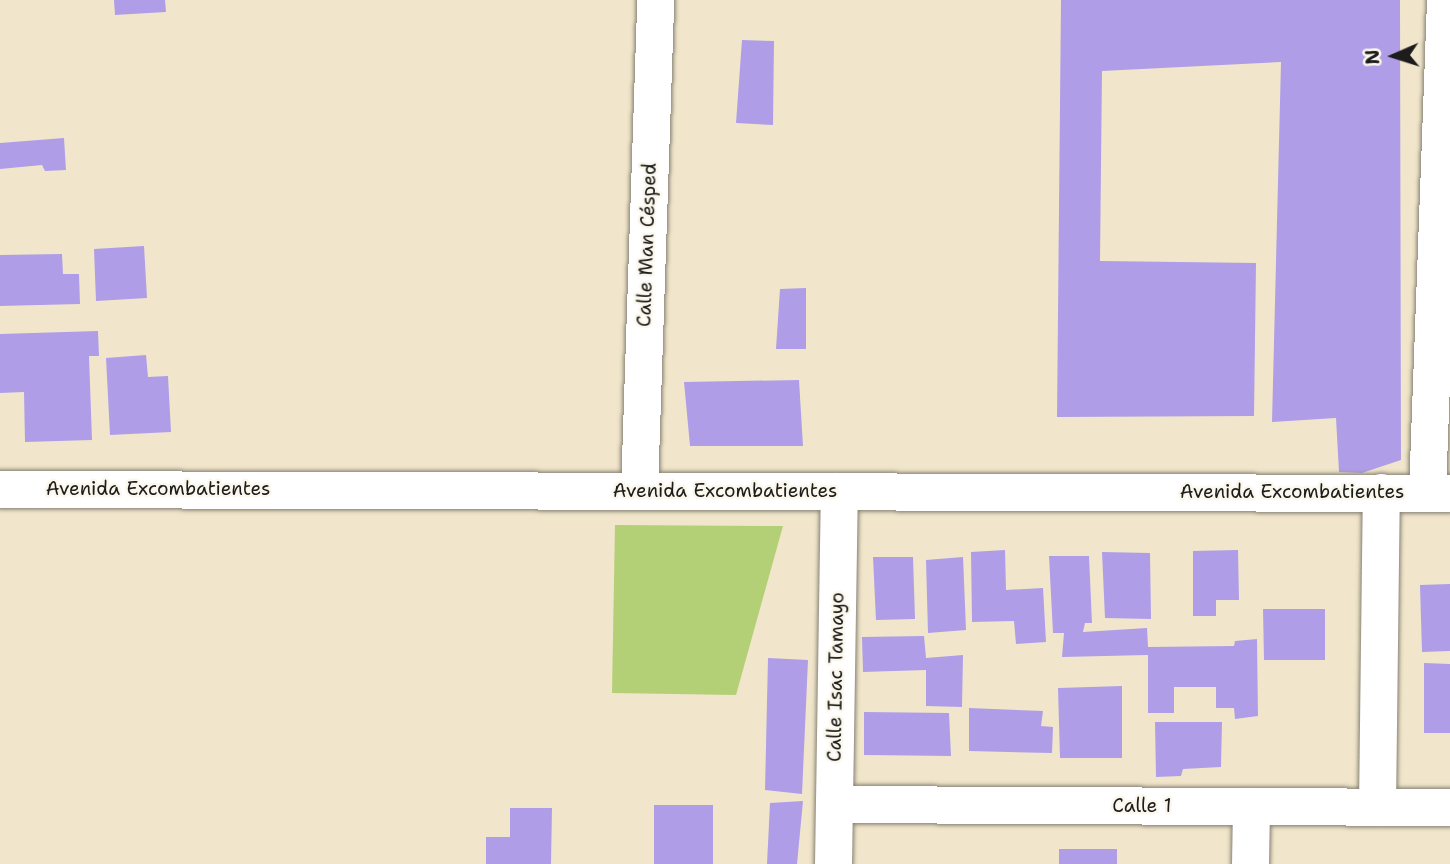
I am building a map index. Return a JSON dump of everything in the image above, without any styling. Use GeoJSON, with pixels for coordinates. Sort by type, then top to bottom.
{"type":"FeatureCollection","features":[{"type":"Feature","properties":{"kind":"street","name":"Calle Man Césped"},"geometry":{"type":"LineString","coordinates":[[639,490],[655,0]]}},
{"type":"Feature","properties":{"kind":"street"},"geometry":{"type":"LineString","coordinates":[[1439,493],[1445,0]]}},
{"type":"Feature","properties":{"kind":"street","name":"Avenida Excombatientes"},"geometry":{"type":"LineString","coordinates":[[0,489],[1439,493]]}},
{"type":"Feature","properties":{"kind":"street","name":"Calle Isac Tamayo"},"geometry":{"type":"LineString","coordinates":[[833,864],[839,491]]}},
{"type":"Feature","properties":{"kind":"street"},"geometry":{"type":"LineString","coordinates":[[1377,807],[1381,492]]}},
{"type":"Feature","properties":{"kind":"street","name":"Calle 1"},"geometry":{"type":"LineString","coordinates":[[834,804],[1450,807]]}},
{"type":"Feature","properties":{"kind":"street"},"geometry":{"type":"LineString","coordinates":[[1250,864],[1251,806]]}},
{"type":"Feature","properties":{"kind":"green space"},"geometry":{"type":"Polygon","coordinates":[[[615,525],[783,526],[736,695],[612,693],[615,525]]]}},
{"type":"Feature","properties":{"kind":"building"},"geometry":{"type":"Polygon","coordinates":[[[114,0],[165,0],[166,12],[115,15],[114,0]]]}},
{"type":"Feature","properties":{"kind":"building"},"geometry":{"type":"Polygon","coordinates":[[[1061,0],[1400,0],[1401,460],[1362,473],[1339,472],[1336,418],[1272,422],[1281,62],[1102,71],[1100,261],[1256,263],[1254,416],[1057,417],[1061,0]]]}},
{"type":"Feature","properties":{"kind":"building"},"geometry":{"type":"Polygon","coordinates":[[[742,40],[774,41],[773,125],[736,123],[742,40]]]}},
{"type":"Feature","properties":{"kind":"building"},"geometry":{"type":"Polygon","coordinates":[[[64,138],[66,170],[45,171],[42,165],[0,169],[0,143],[64,138]]]}},
{"type":"Feature","properties":{"kind":"building"},"geometry":{"type":"Polygon","coordinates":[[[144,246],[147,298],[96,301],[94,249],[144,246]]]}},
{"type":"Feature","properties":{"kind":"building"},"geometry":{"type":"Polygon","coordinates":[[[62,254],[63,274],[79,274],[80,304],[0,306],[0,255],[62,254]]]}},
{"type":"Feature","properties":{"kind":"building"},"geometry":{"type":"Polygon","coordinates":[[[806,288],[806,349],[776,349],[780,289],[806,288]]]}},
{"type":"Feature","properties":{"kind":"building"},"geometry":{"type":"Polygon","coordinates":[[[98,331],[99,356],[89,356],[92,440],[25,442],[24,392],[0,393],[0,334],[98,331]]]}},
{"type":"Feature","properties":{"kind":"building"},"geometry":{"type":"Polygon","coordinates":[[[146,355],[148,377],[168,376],[171,432],[110,435],[106,358],[146,355]]]}},
{"type":"Feature","properties":{"kind":"building"},"geometry":{"type":"Polygon","coordinates":[[[799,380],[803,446],[690,446],[684,382],[799,380]]]}},
{"type":"Feature","properties":{"kind":"building"},"geometry":{"type":"Polygon","coordinates":[[[1005,550],[1006,590],[1043,588],[1046,642],[1016,644],[1014,621],[972,622],[971,552],[1005,550]]]}},
{"type":"Feature","properties":{"kind":"building"},"geometry":{"type":"Polygon","coordinates":[[[1238,550],[1239,600],[1216,600],[1216,616],[1193,616],[1193,551],[1238,550]]]}},
{"type":"Feature","properties":{"kind":"building"},"geometry":{"type":"Polygon","coordinates":[[[1102,552],[1150,553],[1151,619],[1105,618],[1102,552]]]}},
{"type":"Feature","properties":{"kind":"building"},"geometry":{"type":"Polygon","coordinates":[[[1049,556],[1089,556],[1092,623],[1085,623],[1083,632],[1147,628],[1148,647],[1234,646],[1235,641],[1257,639],[1258,716],[1235,719],[1234,708],[1216,708],[1216,687],[1174,687],[1174,713],[1148,713],[1148,655],[1062,657],[1064,633],[1053,633],[1049,556]]]}},
{"type":"Feature","properties":{"kind":"building"},"geometry":{"type":"Polygon","coordinates":[[[873,557],[913,557],[915,619],[876,620],[873,557]]]}},
{"type":"Feature","properties":{"kind":"building"},"geometry":{"type":"Polygon","coordinates":[[[963,557],[966,630],[928,633],[926,560],[963,557]]]}},
{"type":"Feature","properties":{"kind":"building"},"geometry":{"type":"Polygon","coordinates":[[[1450,584],[1450,651],[1422,652],[1420,585],[1450,584]]]}},
{"type":"Feature","properties":{"kind":"building"},"geometry":{"type":"Polygon","coordinates":[[[1263,609],[1325,609],[1325,660],[1264,660],[1263,609]]]}},
{"type":"Feature","properties":{"kind":"building"},"geometry":{"type":"Polygon","coordinates":[[[924,636],[926,658],[963,655],[962,707],[926,706],[926,670],[863,672],[862,637],[924,636]]]}},
{"type":"Feature","properties":{"kind":"building"},"geometry":{"type":"Polygon","coordinates":[[[768,658],[808,660],[802,794],[765,790],[768,658]]]}},
{"type":"Feature","properties":{"kind":"building"},"geometry":{"type":"Polygon","coordinates":[[[1424,663],[1450,664],[1450,733],[1424,733],[1424,663]]]}},
{"type":"Feature","properties":{"kind":"building"},"geometry":{"type":"Polygon","coordinates":[[[1122,686],[1122,758],[1060,758],[1058,688],[1122,686]]]}},
{"type":"Feature","properties":{"kind":"building"},"geometry":{"type":"Polygon","coordinates":[[[969,708],[1043,711],[1041,726],[1053,727],[1052,753],[969,751],[969,708]]]}},
{"type":"Feature","properties":{"kind":"building"},"geometry":{"type":"Polygon","coordinates":[[[864,712],[949,713],[951,756],[864,755],[864,712]]]}},
{"type":"Feature","properties":{"kind":"building"},"geometry":{"type":"Polygon","coordinates":[[[1155,722],[1222,722],[1221,767],[1183,769],[1181,776],[1156,777],[1155,722]]]}},
{"type":"Feature","properties":{"kind":"building"},"geometry":{"type":"Polygon","coordinates":[[[803,801],[797,864],[767,864],[770,803],[803,801]]]}},
{"type":"Feature","properties":{"kind":"building"},"geometry":{"type":"Polygon","coordinates":[[[654,805],[713,805],[713,864],[654,864],[654,805]]]}},
{"type":"Feature","properties":{"kind":"building"},"geometry":{"type":"Polygon","coordinates":[[[510,808],[552,808],[551,864],[486,864],[486,837],[510,837],[510,808]]]}},
{"type":"Feature","properties":{"kind":"building"},"geometry":{"type":"Polygon","coordinates":[[[1059,849],[1117,849],[1117,864],[1059,864],[1059,849]]]}}]}
